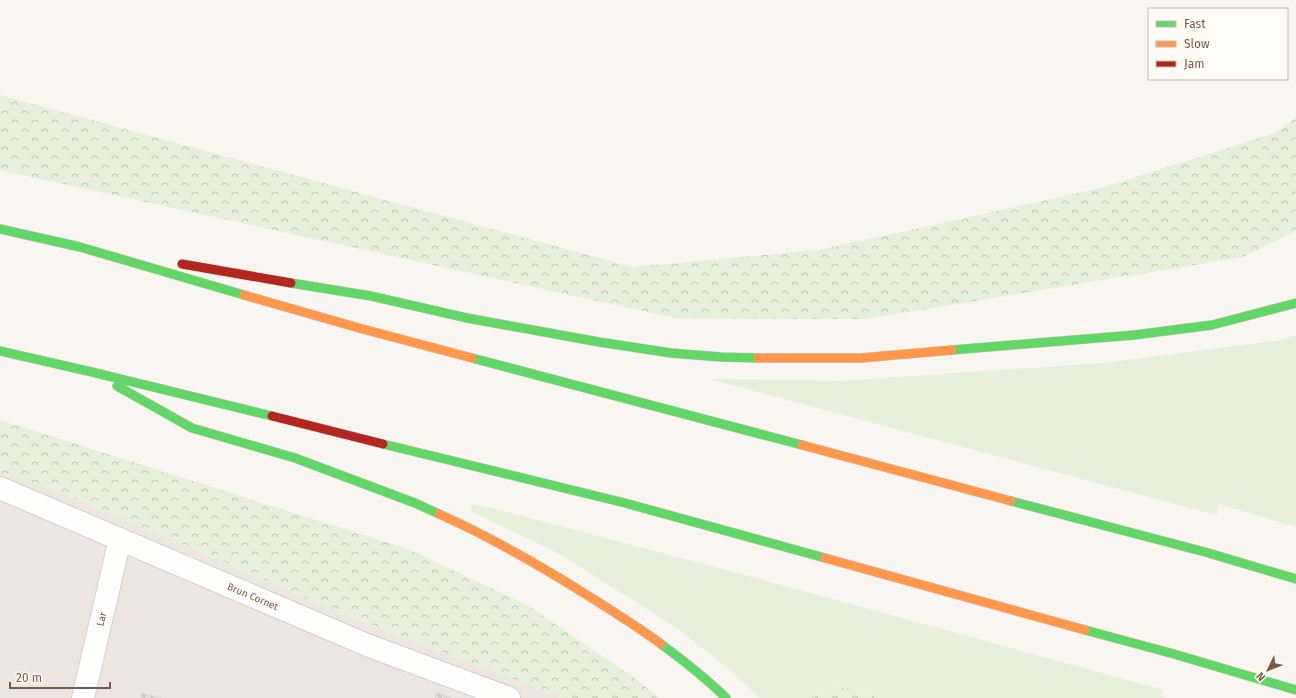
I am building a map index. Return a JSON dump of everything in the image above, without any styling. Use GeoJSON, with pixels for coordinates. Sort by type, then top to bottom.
{"type":"FeatureCollection","features":[{"type":"Feature","properties":{"kind":"highway"},"geometry":{"type":"LineString","coordinates":[[0,229],[80,247],[158,260]]}},
{"type":"Feature","properties":{"kind":"highway"},"geometry":{"type":"LineString","coordinates":[[80,247],[366,330],[1205,552],[1296,579]]}},
{"type":"Feature","properties":{"kind":"highway"},"geometry":{"type":"LineString","coordinates":[[174,263],[371,296],[467,318],[592,340],[671,353],[729,357],[786,359],[861,358],[1134,335],[1212,325],[1296,303]]}},
{"type":"Feature","properties":{"kind":"highway"},"geometry":{"type":"LineString","coordinates":[[0,351],[92,372],[625,503],[1174,654],[1296,690]]}},
{"type":"Feature","properties":{"kind":"highway"},"geometry":{"type":"LineString","coordinates":[[92,372],[192,428],[295,458],[415,503],[538,564],[640,628],[683,660],[726,698]]}},
{"type":"Feature","properties":{"kind":"street","name":"Brun Cornet"},"geometry":{"type":"LineString","coordinates":[[0,488],[367,644],[509,698]]}},
{"type":"Feature","properties":{"kind":"street","name":"Lar"},"geometry":{"type":"LineString","coordinates":[[83,698],[120,539]]}},
{"type":"Feature","properties":{"kind":"shaded area"},"geometry":{"type":"Polygon","coordinates":[[[0,473],[56,490],[344,614],[562,698],[0,698],[0,473]]]}},
{"type":"Feature","properties":{"kind":"green space"},"geometry":{"type":"Polygon","coordinates":[[[0,95],[632,267],[819,250],[1101,188],[1275,133],[1296,118],[1296,231],[1243,257],[866,319],[675,318],[0,170],[0,95]]]}},
{"type":"Feature","properties":{"kind":"green space"},"geometry":{"type":"Polygon","coordinates":[[[1296,335],[1296,527],[1219,504],[1216,515],[710,379],[841,381],[1103,363],[1281,340],[1296,335]]]}},
{"type":"Feature","properties":{"kind":"green space"},"geometry":{"type":"Polygon","coordinates":[[[0,420],[408,549],[529,606],[640,682],[658,698],[562,698],[344,614],[56,490],[0,473],[0,420]]]}},
{"type":"Feature","properties":{"kind":"green space"},"geometry":{"type":"Polygon","coordinates":[[[471,504],[488,507],[745,575],[1163,690],[1161,696],[1166,698],[877,698],[866,691],[835,687],[811,698],[760,698],[728,668],[674,626],[556,552],[472,512],[471,504]]]}},
{"type":"Feature","properties":{"kind":"green space"},"geometry":{"type":"Polygon","coordinates":[[[835,687],[866,691],[877,698],[811,698],[835,687]]]}},
{"type":"Feature","properties":{"kind":"building"},"geometry":{"type":"Polygon","coordinates":[[[142,693],[161,698],[141,698],[142,693]]]}},
{"type":"Feature","properties":{"kind":"building"},"geometry":{"type":"Polygon","coordinates":[[[437,693],[451,698],[435,698],[437,693]]]}},
{"type":"Feature","properties":{"kind":"traffic: fast"},"geometry":{"type":"LineString","coordinates":[[0,229],[80,247],[244,295]]}},
{"type":"Feature","properties":{"kind":"traffic: fast"},"geometry":{"type":"LineString","coordinates":[[291,283],[371,296],[467,318],[599,342],[671,353],[758,358]]}},
{"type":"Feature","properties":{"kind":"traffic: fast"},"geometry":{"type":"LineString","coordinates":[[952,350],[1134,335],[1212,325],[1296,303]]}},
{"type":"Feature","properties":{"kind":"traffic: fast"},"geometry":{"type":"LineString","coordinates":[[0,351],[272,416]]}},
{"type":"Feature","properties":{"kind":"traffic: fast"},"geometry":{"type":"LineString","coordinates":[[472,358],[802,445]]}},
{"type":"Feature","properties":{"kind":"traffic: fast"},"geometry":{"type":"LineString","coordinates":[[117,386],[192,428],[295,458],[415,503],[439,514]]}},
{"type":"Feature","properties":{"kind":"traffic: fast"},"geometry":{"type":"LineString","coordinates":[[383,444],[625,503],[825,558]]}},
{"type":"Feature","properties":{"kind":"traffic: fast"},"geometry":{"type":"LineString","coordinates":[[1011,501],[1205,552],[1296,579]]}},
{"type":"Feature","properties":{"kind":"traffic: fast"},"geometry":{"type":"LineString","coordinates":[[1085,630],[1174,654],[1296,690]]}},
{"type":"Feature","properties":{"kind":"traffic: fast"},"geometry":{"type":"LineString","coordinates":[[661,644],[695,670],[726,698]]}},
{"type":"Feature","properties":{"kind":"traffic: slow"},"geometry":{"type":"LineString","coordinates":[[244,295],[472,358]]}},
{"type":"Feature","properties":{"kind":"traffic: slow"},"geometry":{"type":"LineString","coordinates":[[758,358],[861,358],[952,350]]}},
{"type":"Feature","properties":{"kind":"traffic: slow"},"geometry":{"type":"LineString","coordinates":[[802,445],[1011,501]]}},
{"type":"Feature","properties":{"kind":"traffic: slow"},"geometry":{"type":"LineString","coordinates":[[439,514],[477,532],[533,562],[615,613],[661,644]]}},
{"type":"Feature","properties":{"kind":"traffic: slow"},"geometry":{"type":"LineString","coordinates":[[825,558],[1085,630]]}},
{"type":"Feature","properties":{"kind":"traffic: jam"},"geometry":{"type":"LineString","coordinates":[[182,264],[291,283]]}},
{"type":"Feature","properties":{"kind":"traffic: jam"},"geometry":{"type":"LineString","coordinates":[[272,416],[383,444]]}}]}
